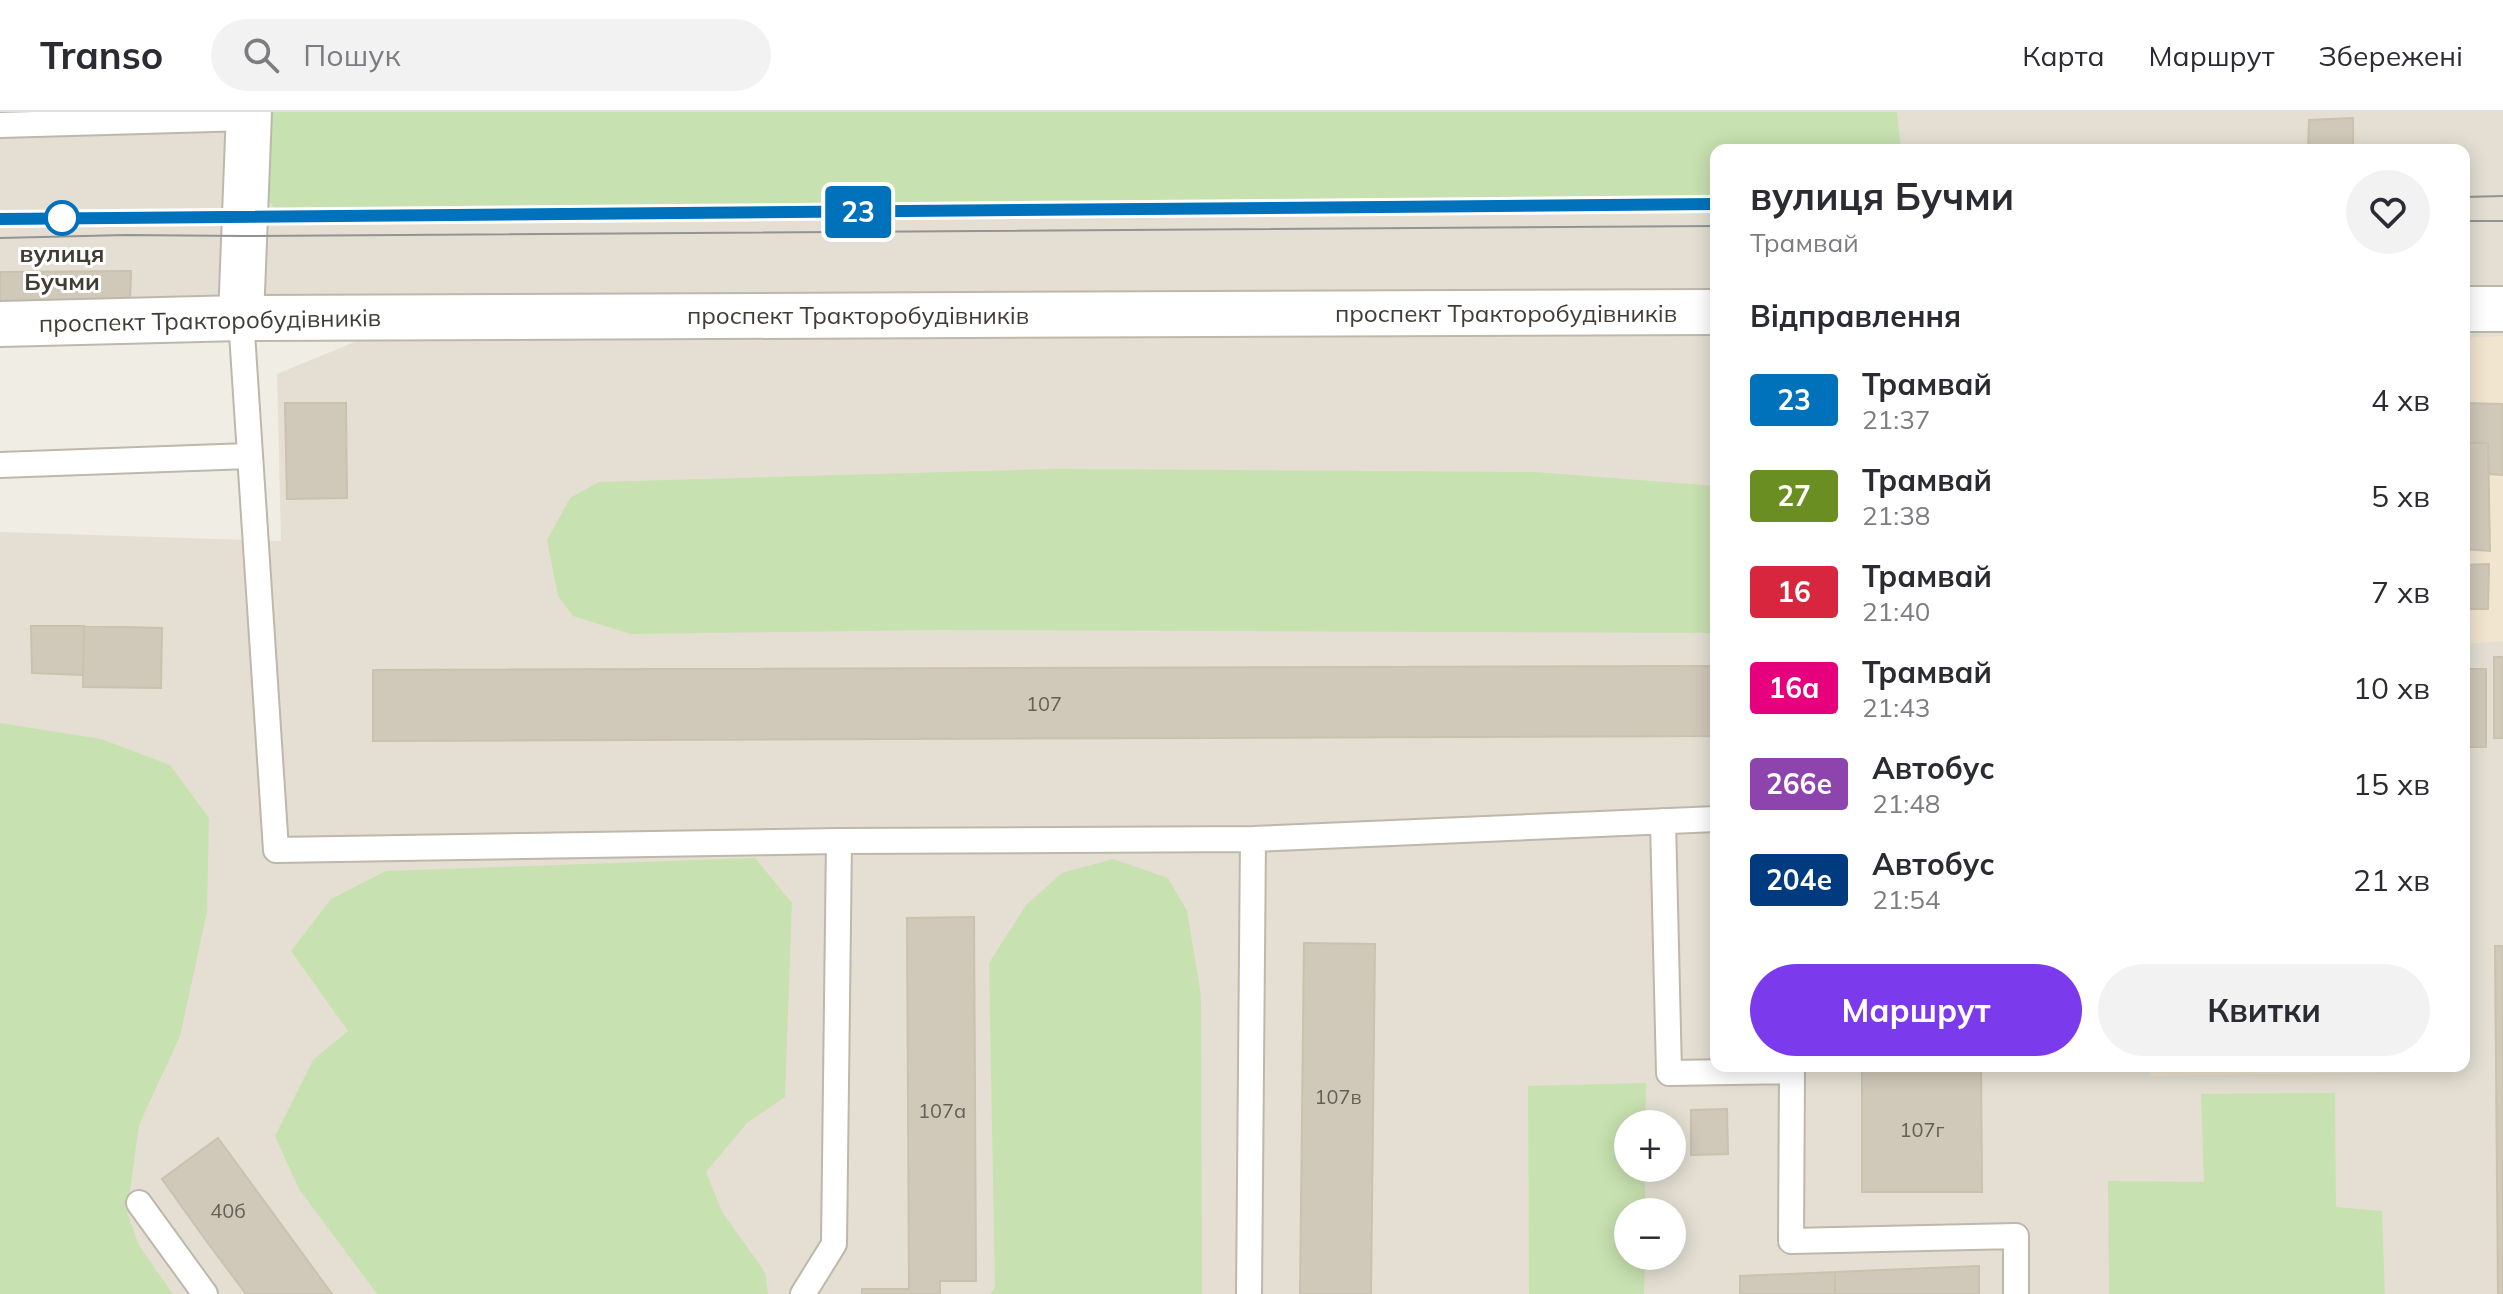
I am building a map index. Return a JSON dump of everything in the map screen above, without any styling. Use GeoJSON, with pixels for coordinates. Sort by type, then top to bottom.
{"type":"FeatureCollection","features":[{"type":"Feature","properties":{"kind":"street"},"geometry":{"type":"LineString","coordinates":[[241,318],[249,115]]}},
{"type":"Feature","properties":{"kind":"street"},"geometry":{"type":"LineString","coordinates":[[2470,309],[2503,309]]}},
{"type":"Feature","properties":{"kind":"street","name":"проспект Тракторобудівників"},"geometry":{"type":"LineString","coordinates":[[0,324],[241,318],[1710,312]]}},
{"type":"Feature","properties":{"kind":"lane"},"geometry":{"type":"LineString","coordinates":[[0,125],[249,115]]}},
{"type":"Feature","properties":{"kind":"lane"},"geometry":{"type":"LineString","coordinates":[[241,318],[276,850],[839,841],[1253,839],[1710,819]]}},
{"type":"Feature","properties":{"kind":"lane"},"geometry":{"type":"LineString","coordinates":[[0,465],[249,456]]}},
{"type":"Feature","properties":{"kind":"lane"},"geometry":{"type":"LineString","coordinates":[[1663,821],[1669,1073],[1730,1072]]}},
{"type":"Feature","properties":{"kind":"lane"},"geometry":{"type":"LineString","coordinates":[[1249,1294],[1253,839]]}},
{"type":"Feature","properties":{"kind":"lane"},"geometry":{"type":"LineString","coordinates":[[803,1294],[834,1244],[839,841]]}},
{"type":"Feature","properties":{"kind":"lane"},"geometry":{"type":"LineString","coordinates":[[1792,1072],[1791,1241],[2016,1236],[2016,1294]]}},
{"type":"Feature","properties":{"kind":"lane"},"geometry":{"type":"LineString","coordinates":[[139,1203],[205,1294]]}},
{"type":"Feature","properties":{"kind":"shaded area"},"geometry":{"type":"Polygon","coordinates":[[[0,112],[2503,112],[2503,303],[2470,303],[2470,144],[1710,144],[1710,304],[0,306],[0,112]]]}},
{"type":"Feature","properties":{"kind":"shaded area"},"geometry":{"type":"Polygon","coordinates":[[[2503,330],[2503,1294],[0,1294],[0,532],[281,541],[277,374],[357,341],[1710,334],[1710,1072],[2470,1072],[2470,331],[2503,330]]]}},
{"type":"Feature","properties":{"kind":"shaded area"},"geometry":{"type":"Polygon","coordinates":[[[2503,336],[2503,641],[2470,644],[2470,338],[2503,336]]]}},
{"type":"Feature","properties":{"kind":"shaded area"},"geometry":{"type":"Polygon","coordinates":[[[2150,1072],[2408,1072],[2150,1076],[2150,1072]]]}},
{"type":"Feature","properties":{"kind":"green space"},"geometry":{"type":"Polygon","coordinates":[[[254,112],[1897,112],[1900,144],[1710,144],[1710,195],[276,211],[260,187],[254,112]]]}},
{"type":"Feature","properties":{"kind":"green space"},"geometry":{"type":"Polygon","coordinates":[[[1055,469],[1535,472],[1710,486],[1710,633],[942,630],[631,634],[573,616],[558,596],[547,540],[570,498],[599,482],[1055,469]]]}},
{"type":"Feature","properties":{"kind":"green space"},"geometry":{"type":"Polygon","coordinates":[[[0,723],[101,739],[170,765],[209,818],[207,912],[180,1036],[139,1125],[127,1212],[138,1244],[173,1294],[0,1294],[0,723]]]}},
{"type":"Feature","properties":{"kind":"green space"},"geometry":{"type":"Polygon","coordinates":[[[755,858],[792,903],[785,1097],[747,1123],[706,1172],[722,1212],[765,1272],[768,1294],[377,1294],[299,1189],[275,1136],[313,1060],[348,1031],[291,951],[331,899],[386,871],[755,858]]]}},
{"type":"Feature","properties":{"kind":"green space"},"geometry":{"type":"Polygon","coordinates":[[[1113,859],[1168,878],[1187,911],[1201,995],[1202,1294],[990,1294],[995,1287],[989,963],[1026,905],[1062,873],[1113,859]]]}},
{"type":"Feature","properties":{"kind":"green space"},"geometry":{"type":"Polygon","coordinates":[[[1646,1083],[1645,1110],[1614,1110],[1614,1182],[1645,1182],[1645,1198],[1614,1198],[1614,1270],[1645,1270],[1644,1294],[1529,1294],[1528,1086],[1646,1083]]]}},
{"type":"Feature","properties":{"kind":"green space"},"geometry":{"type":"Polygon","coordinates":[[[2335,1093],[2336,1207],[2382,1211],[2385,1294],[2109,1294],[2108,1181],[2204,1182],[2201,1094],[2335,1093]]]}},
{"type":"Feature","properties":{"kind":"building"},"geometry":{"type":"Polygon","coordinates":[[[2353,118],[2353,144],[2308,144],[2309,120],[2353,118]]]}},
{"type":"Feature","properties":{"kind":"building"},"geometry":{"type":"Polygon","coordinates":[[[131,271],[130,301],[0,302],[0,272],[131,271]]]}},
{"type":"Feature","properties":{"kind":"building"},"geometry":{"type":"Polygon","coordinates":[[[285,403],[346,403],[347,498],[287,499],[285,403]]]}},
{"type":"Feature","properties":{"kind":"building"},"geometry":{"type":"Polygon","coordinates":[[[2470,403],[2503,404],[2503,475],[2489,474],[2488,443],[2470,443],[2470,403]]]}},
{"type":"Feature","properties":{"kind":"building"},"geometry":{"type":"Polygon","coordinates":[[[2470,443],[2488,443],[2490,551],[2470,549],[2470,443]]]}},
{"type":"Feature","properties":{"kind":"building"},"geometry":{"type":"Polygon","coordinates":[[[2489,564],[2488,609],[2470,609],[2470,565],[2489,564]]]}},
{"type":"Feature","properties":{"kind":"building"},"geometry":{"type":"Polygon","coordinates":[[[31,626],[84,626],[83,675],[32,673],[31,626]]]}},
{"type":"Feature","properties":{"kind":"building"},"geometry":{"type":"Polygon","coordinates":[[[84,626],[162,628],[161,688],[83,687],[84,626]]]}},
{"type":"Feature","properties":{"kind":"building"},"geometry":{"type":"Polygon","coordinates":[[[2494,657],[2503,657],[2503,738],[2494,738],[2494,657]]]}},
{"type":"Feature","properties":{"kind":"building"},"geometry":{"type":"Polygon","coordinates":[[[1710,666],[1710,736],[373,741],[373,670],[1710,666]]]}},
{"type":"Feature","properties":{"kind":"building"},"geometry":{"type":"Polygon","coordinates":[[[2470,669],[2486,669],[2486,747],[2470,747],[2470,669]]]}},
{"type":"Feature","properties":{"kind":"building"},"geometry":{"type":"Polygon","coordinates":[[[974,917],[976,1281],[940,1281],[940,1294],[862,1294],[862,1289],[909,1289],[907,918],[974,917]]]}},
{"type":"Feature","properties":{"kind":"building"},"geometry":{"type":"Polygon","coordinates":[[[1304,943],[1375,944],[1371,1294],[1300,1294],[1304,943]]]}},
{"type":"Feature","properties":{"kind":"building"},"geometry":{"type":"Polygon","coordinates":[[[2495,946],[2503,946],[2503,1294],[2498,1294],[2495,946]]]}},
{"type":"Feature","properties":{"kind":"building"},"geometry":{"type":"Polygon","coordinates":[[[1862,1072],[1981,1072],[1982,1192],[1862,1192],[1862,1072]]]}},
{"type":"Feature","properties":{"kind":"building"},"geometry":{"type":"Polygon","coordinates":[[[1727,1109],[1728,1154],[1691,1155],[1691,1110],[1727,1109]]]}},
{"type":"Feature","properties":{"kind":"building"},"geometry":{"type":"Polygon","coordinates":[[[218,1138],[332,1294],[246,1294],[207,1242],[162,1179],[218,1138]]]}},
{"type":"Feature","properties":{"kind":"building"},"geometry":{"type":"Polygon","coordinates":[[[1979,1266],[1979,1294],[1835,1294],[1835,1272],[1979,1266]]]}},
{"type":"Feature","properties":{"kind":"building"},"geometry":{"type":"Polygon","coordinates":[[[1835,1272],[1835,1294],[1740,1294],[1740,1276],[1835,1272]]]}},
{"type":"Feature","properties":{"kind":"tram line"},"geometry":{"type":"LineString","coordinates":[[2470,197],[2503,196]]}},
{"type":"Feature","properties":{"kind":"tram line"},"geometry":{"type":"LineString","coordinates":[[0,219],[1710,204]]}},
{"type":"Feature","properties":{"kind":"tram line","name":"23"},"geometry":{"type":"LineString","coordinates":[[0,219],[1710,204]]}},
{"type":"Feature","properties":{"kind":"tram line"},"geometry":{"type":"LineString","coordinates":[[2470,221],[2503,221]]}},
{"type":"Feature","properties":{"kind":"tram line"},"geometry":{"type":"LineString","coordinates":[[0,238],[1710,226]]}},
{"type":"Feature","properties":{"kind":"place","name":"вулиця Бучми"},"geometry":{"type":"Point","coordinates":[62,218]}}]}
